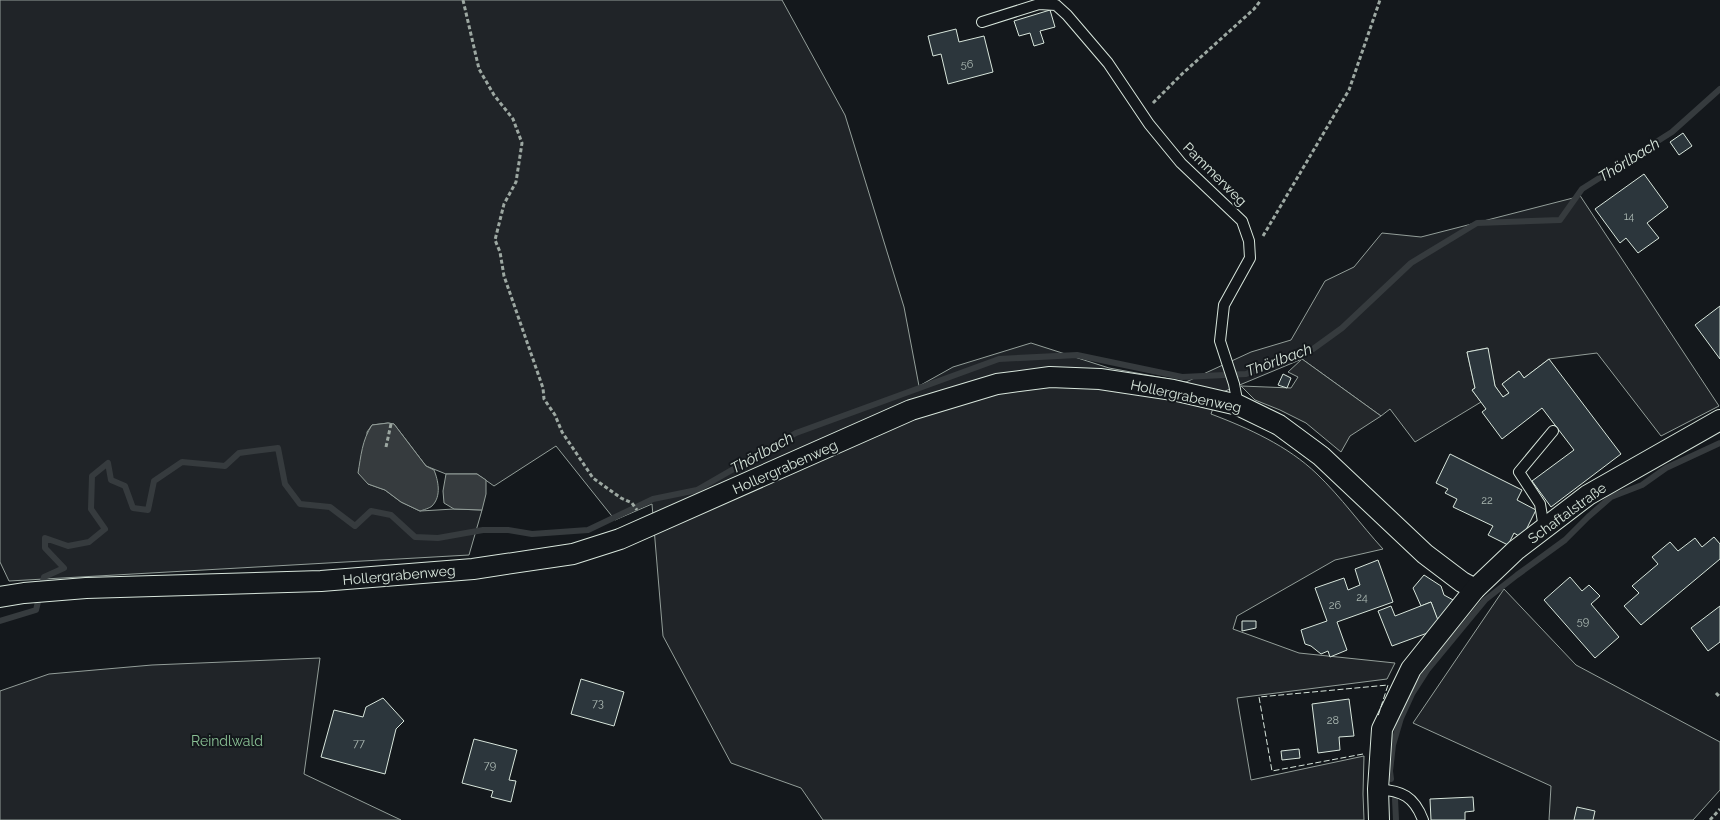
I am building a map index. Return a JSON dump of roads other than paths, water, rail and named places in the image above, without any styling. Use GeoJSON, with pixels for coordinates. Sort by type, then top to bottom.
{"type":"FeatureCollection","features":[{"type":"Feature","properties":{"kind":"street","name":"Hollergrabenweg"},"geometry":{"type":"LineString","coordinates":[[0,597],[86,588],[321,581],[473,569],[573,554],[620,539],[911,410],[997,384],[1050,377],[1100,379],[1173,390],[1238,405],[1279,425],[1321,456],[1425,554],[1462,582],[1475,589]]}},
{"type":"Feature","properties":{"kind":"street","name":"Schaftalstraße"},"geometry":{"type":"LineString","coordinates":[[1379,820],[1378,789],[1382,729],[1411,669],[1475,589],[1516,550],[1588,495],[1720,420]]}},
{"type":"Feature","properties":{"kind":"lane","name":"Pammerweg"},"geometry":{"type":"LineString","coordinates":[[982,22],[1039,4],[1056,5],[1067,15],[1108,63],[1149,124],[1181,163],[1242,221],[1249,241],[1250,258],[1224,305],[1220,341],[1234,384],[1238,405]]}},
{"type":"Feature","properties":{"kind":"lane"},"geometry":{"type":"LineString","coordinates":[[1544,528],[1540,504],[1519,472],[1553,431]]}},
{"type":"Feature","properties":{"kind":"lane"},"geometry":{"type":"LineString","coordinates":[[1378,789],[1399,792],[1410,798],[1423,820]]}},
{"type":"Feature","properties":{"kind":"waterway","name":"Thörlbach"},"geometry":{"type":"LineString","coordinates":[[0,621],[36,610],[44,577],[64,568],[45,548],[45,538],[68,546],[89,542],[105,529],[91,509],[92,476],[108,463],[111,480],[125,486],[133,508],[148,510],[154,481],[182,462],[225,466],[239,453],[278,448],[285,484],[300,504],[330,507],[355,526],[371,511],[391,515],[415,537],[438,538],[483,530],[508,530],[532,534],[588,530],[653,499],[697,490],[796,433],[999,359],[1077,355],[1182,377],[1246,374],[1313,349],[1342,328],[1411,263],[1477,223],[1560,220],[1582,189],[1672,132],[1720,89]]}},
{"type":"Feature","properties":{"kind":"waterway"},"geometry":{"type":"LineString","coordinates":[[1391,779],[1393,745],[1401,718],[1412,694],[1428,669],[1485,600],[1565,540],[1611,497],[1642,485],[1666,468],[1720,443]]}},
{"type":"Feature","properties":{"kind":"waterway"},"geometry":{"type":"LineString","coordinates":[[1395,799],[1396,820]]}},
{"type":"Feature","properties":{"kind":"park label","name":"Reindlwald"},"geometry":{"type":"Point","coordinates":[227,741]}}]}
